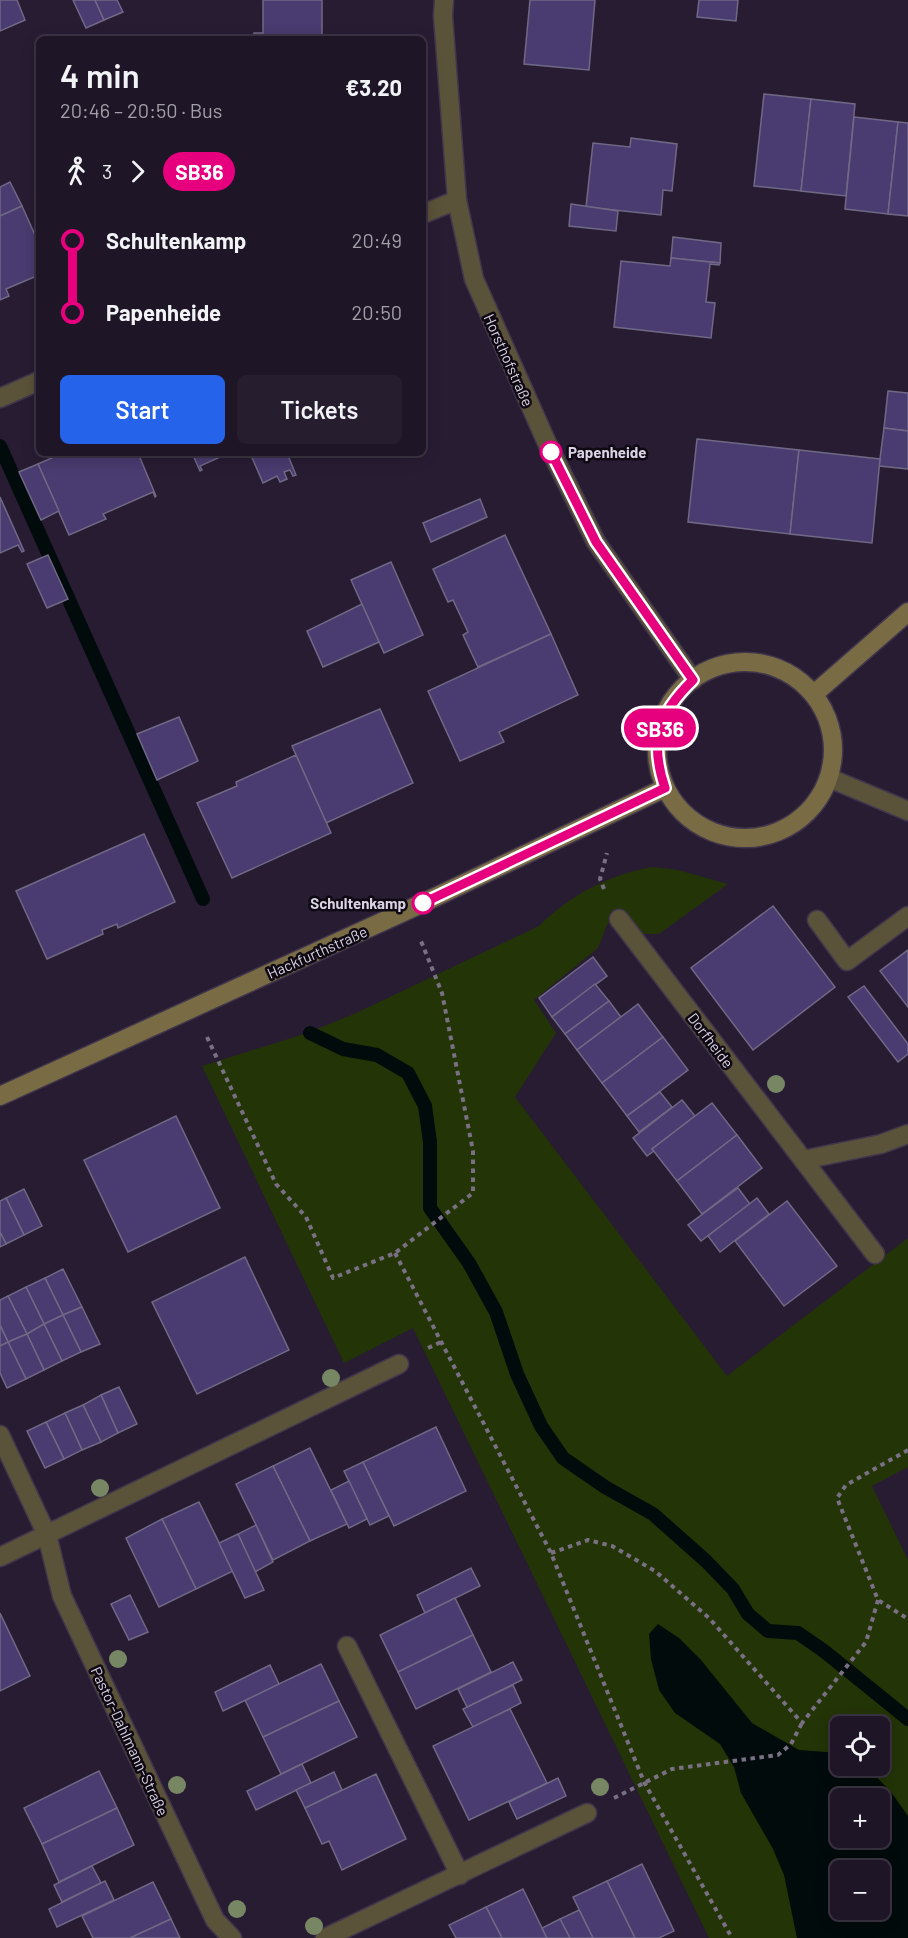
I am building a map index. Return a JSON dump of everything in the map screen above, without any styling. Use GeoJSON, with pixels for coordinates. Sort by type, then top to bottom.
{"type":"FeatureCollection","features":[{"type":"Feature","properties":{"kind":"street","name":"Horsthofstraße"},"geometry":{"type":"LineString","coordinates":[[444,0],[442,16],[457,200],[474,279],[547,443],[596,542],[693,680]]}},
{"type":"Feature","properties":{"kind":"street"},"geometry":{"type":"LineString","coordinates":[[426,213],[457,200]]}},
{"type":"Feature","properties":{"kind":"street"},"geometry":{"type":"LineString","coordinates":[[0,398],[36,382]]}},
{"type":"Feature","properties":{"kind":"street"},"geometry":{"type":"LineString","coordinates":[[814,694],[908,612]]}},
{"type":"Feature","properties":{"kind":"street"},"geometry":{"type":"LineString","coordinates":[[738,662],[766,664],[793,675],[814,694],[827,717],[833,743],[829,778],[820,798],[805,815],[786,828],[766,836],[744,838],[722,835],[702,826],[684,813],[665,788],[657,765],[658,736],[663,717],[673,700],[693,680],[710,669],[738,662]]}},
{"type":"Feature","properties":{"kind":"street"},"geometry":{"type":"LineString","coordinates":[[829,778],[908,811]]}},
{"type":"Feature","properties":{"kind":"street","name":"Hackfurthstraße"},"geometry":{"type":"LineString","coordinates":[[0,1096],[408,910],[665,788]]}},
{"type":"Feature","properties":{"kind":"street"},"geometry":{"type":"LineString","coordinates":[[817,920],[847,961],[908,916]]}},
{"type":"Feature","properties":{"kind":"street","name":"Dorfheide"},"geometry":{"type":"LineString","coordinates":[[619,919],[875,1254]]}},
{"type":"Feature","properties":{"kind":"street"},"geometry":{"type":"LineString","coordinates":[[803,1160],[881,1144],[908,1134]]}},
{"type":"Feature","properties":{"kind":"street"},"geometry":{"type":"LineString","coordinates":[[0,1557],[399,1364]]}},
{"type":"Feature","properties":{"kind":"street","name":"Pastor-Dahlmann-Straße"},"geometry":{"type":"LineString","coordinates":[[0,1436],[47,1535],[62,1596],[215,1920],[232,1938]]}},
{"type":"Feature","properties":{"kind":"street"},"geometry":{"type":"LineString","coordinates":[[347,1646],[460,1875]]}},
{"type":"Feature","properties":{"kind":"street"},"geometry":{"type":"LineString","coordinates":[[325,1938],[587,1813]]}},
{"type":"Feature","properties":{"kind":"path"},"geometry":{"type":"LineString","coordinates":[[618,811],[600,879],[619,919]]}},
{"type":"Feature","properties":{"kind":"path"},"geometry":{"type":"LineString","coordinates":[[194,1008],[276,1184],[306,1217],[333,1278],[395,1253],[473,1193],[473,1151],[442,993],[408,910]]}},
{"type":"Feature","properties":{"kind":"path"},"geometry":{"type":"LineString","coordinates":[[395,1253],[551,1553],[644,1782],[732,1938]]}},
{"type":"Feature","properties":{"kind":"path"},"geometry":{"type":"LineString","coordinates":[[908,1450],[846,1485],[837,1498],[878,1600],[908,1619]]}},
{"type":"Feature","properties":{"kind":"path"},"geometry":{"type":"LineString","coordinates":[[551,1553],[588,1540],[612,1546],[655,1571],[708,1618],[802,1724]]}},
{"type":"Feature","properties":{"kind":"path"},"geometry":{"type":"LineString","coordinates":[[587,1813],[672,1769],[778,1755],[791,1744],[818,1702],[866,1642],[878,1600]]}},
{"type":"Feature","properties":{"kind":"green space"},"geometry":{"type":"Polygon","coordinates":[[[652,867],[678,870],[728,884],[659,934],[643,934],[623,910],[607,925],[598,948],[534,1000],[556,1033],[515,1097],[727,1376],[908,1238],[908,1467],[872,1486],[908,1560],[908,1938],[709,1938],[413,1328],[344,1363],[202,1066],[304,1034],[354,1014],[539,926],[577,896],[620,876],[652,867]]]}},
{"type":"Feature","properties":{"kind":"shaded area"},"geometry":{"type":"Polygon","coordinates":[[[658,1624],[679,1638],[701,1660],[752,1723],[799,1750],[830,1752],[830,1776],[876,1776],[887,1788],[830,1788],[830,1848],[890,1848],[891,1792],[908,1816],[908,1938],[797,1938],[784,1875],[773,1849],[741,1793],[734,1767],[720,1744],[675,1713],[659,1690],[651,1659],[649,1634],[658,1624]]]}},
{"type":"Feature","properties":{"kind":"building"},"geometry":{"type":"Polygon","coordinates":[[[0,0],[17,0],[25,20],[0,31],[0,0]]]}},
{"type":"Feature","properties":{"kind":"building"},"geometry":{"type":"Polygon","coordinates":[[[73,0],[95,0],[104,20],[86,28],[73,0]]]}},
{"type":"Feature","properties":{"kind":"building"},"geometry":{"type":"Polygon","coordinates":[[[95,0],[117,0],[123,12],[104,20],[95,0]]]}},
{"type":"Feature","properties":{"kind":"building"},"geometry":{"type":"Polygon","coordinates":[[[263,0],[322,0],[322,36],[254,36],[254,33],[263,33],[263,0]]]}},
{"type":"Feature","properties":{"kind":"building"},"geometry":{"type":"Polygon","coordinates":[[[530,0],[595,0],[589,70],[524,64],[530,0]]]}},
{"type":"Feature","properties":{"kind":"building"},"geometry":{"type":"Polygon","coordinates":[[[699,0],[738,0],[736,21],[697,17],[699,0]]]}},
{"type":"Feature","properties":{"kind":"building"},"geometry":{"type":"Polygon","coordinates":[[[764,94],[811,99],[801,191],[754,186],[764,94]]]}},
{"type":"Feature","properties":{"kind":"building"},"geometry":{"type":"Polygon","coordinates":[[[811,99],[855,104],[846,196],[801,191],[811,99]]]}},
{"type":"Feature","properties":{"kind":"building"},"geometry":{"type":"Polygon","coordinates":[[[854,117],[898,122],[888,214],[845,209],[854,117]]]}},
{"type":"Feature","properties":{"kind":"building"},"geometry":{"type":"Polygon","coordinates":[[[898,122],[908,123],[908,216],[888,214],[898,122]]]}},
{"type":"Feature","properties":{"kind":"building"},"geometry":{"type":"Polygon","coordinates":[[[631,138],[677,144],[672,191],[663,190],[661,215],[586,207],[593,143],[630,147],[631,138]]]}},
{"type":"Feature","properties":{"kind":"building"},"geometry":{"type":"Polygon","coordinates":[[[10,182],[22,206],[0,216],[0,187],[10,182]]]}},
{"type":"Feature","properties":{"kind":"building"},"geometry":{"type":"Polygon","coordinates":[[[571,204],[618,211],[616,231],[569,226],[571,204]]]}},
{"type":"Feature","properties":{"kind":"building"},"geometry":{"type":"Polygon","coordinates":[[[22,206],[36,237],[36,276],[6,289],[9,296],[0,300],[0,216],[22,206]]]}},
{"type":"Feature","properties":{"kind":"building"},"geometry":{"type":"Polygon","coordinates":[[[673,237],[721,243],[720,263],[671,258],[673,237]]]}},
{"type":"Feature","properties":{"kind":"building"},"geometry":{"type":"Polygon","coordinates":[[[671,258],[720,263],[719,265],[710,264],[706,302],[715,303],[711,338],[614,327],[621,261],[670,266],[671,258]]]}},
{"type":"Feature","properties":{"kind":"building"},"geometry":{"type":"Polygon","coordinates":[[[888,391],[908,393],[908,431],[884,428],[888,391]]]}},
{"type":"Feature","properties":{"kind":"building"},"geometry":{"type":"Polygon","coordinates":[[[884,428],[908,431],[908,469],[879,466],[884,428]]]}},
{"type":"Feature","properties":{"kind":"building"},"geometry":{"type":"Polygon","coordinates":[[[697,439],[799,450],[790,534],[688,522],[697,439]]]}},
{"type":"Feature","properties":{"kind":"building"},"geometry":{"type":"Polygon","coordinates":[[[799,450],[880,459],[872,543],[790,534],[799,450]]]}},
{"type":"Feature","properties":{"kind":"building"},"geometry":{"type":"Polygon","coordinates":[[[56,456],[139,456],[156,496],[153,492],[103,514],[106,519],[69,535],[38,464],[56,456]]]}},
{"type":"Feature","properties":{"kind":"building"},"geometry":{"type":"Polygon","coordinates":[[[193,456],[222,456],[200,466],[202,470],[200,471],[193,456]]]}},
{"type":"Feature","properties":{"kind":"building"},"geometry":{"type":"Polygon","coordinates":[[[251,456],[288,456],[296,475],[293,476],[290,470],[284,472],[287,479],[280,482],[277,476],[263,483],[251,456]]]}},
{"type":"Feature","properties":{"kind":"building"},"geometry":{"type":"Polygon","coordinates":[[[38,464],[59,511],[41,520],[19,472],[38,464]]]}},
{"type":"Feature","properties":{"kind":"building"},"geometry":{"type":"Polygon","coordinates":[[[0,497],[24,551],[22,552],[18,545],[0,553],[0,497]]]}},
{"type":"Feature","properties":{"kind":"building"},"geometry":{"type":"Polygon","coordinates":[[[480,499],[487,517],[431,542],[423,523],[480,499]]]}},
{"type":"Feature","properties":{"kind":"building"},"geometry":{"type":"Polygon","coordinates":[[[505,535],[551,634],[478,667],[463,635],[468,632],[453,600],[448,602],[433,569],[505,535]]]}},
{"type":"Feature","properties":{"kind":"building"},"geometry":{"type":"Polygon","coordinates":[[[48,555],[68,599],[47,608],[27,564],[48,555]]]}},
{"type":"Feature","properties":{"kind":"building"},"geometry":{"type":"Polygon","coordinates":[[[391,562],[423,635],[384,653],[351,580],[391,562]]]}},
{"type":"Feature","properties":{"kind":"building"},"geometry":{"type":"Polygon","coordinates":[[[362,604],[379,642],[323,667],[307,631],[362,604]]]}},
{"type":"Feature","properties":{"kind":"building"},"geometry":{"type":"Polygon","coordinates":[[[551,634],[578,695],[499,732],[504,742],[460,761],[428,691],[551,634]]]}},
{"type":"Feature","properties":{"kind":"building"},"geometry":{"type":"Polygon","coordinates":[[[380,709],[413,783],[326,823],[292,746],[380,709]]]}},
{"type":"Feature","properties":{"kind":"building"},"geometry":{"type":"Polygon","coordinates":[[[179,717],[198,761],[157,780],[137,734],[179,717]]]}},
{"type":"Feature","properties":{"kind":"building"},"geometry":{"type":"Polygon","coordinates":[[[296,755],[331,833],[232,878],[197,803],[237,786],[236,782],[296,755]]]}},
{"type":"Feature","properties":{"kind":"building"},"geometry":{"type":"Polygon","coordinates":[[[144,834],[175,902],[118,928],[117,924],[102,930],[103,934],[47,959],[16,891],[144,834]]]}},
{"type":"Feature","properties":{"kind":"building"},"geometry":{"type":"Polygon","coordinates":[[[773,906],[835,987],[753,1050],[691,968],[773,906]]]}},
{"type":"Feature","properties":{"kind":"building"},"geometry":{"type":"Polygon","coordinates":[[[908,950],[908,1007],[880,971],[908,950]]]}},
{"type":"Feature","properties":{"kind":"building"},"geometry":{"type":"Polygon","coordinates":[[[593,957],[607,976],[552,1017],[539,998],[593,957]]]}},
{"type":"Feature","properties":{"kind":"building"},"geometry":{"type":"Polygon","coordinates":[[[595,984],[609,1001],[565,1034],[552,1017],[595,984]]]}},
{"type":"Feature","properties":{"kind":"building"},"geometry":{"type":"Polygon","coordinates":[[[864,986],[908,1044],[908,1054],[898,1062],[848,997],[864,986]]]}},
{"type":"Feature","properties":{"kind":"building"},"geometry":{"type":"Polygon","coordinates":[[[609,1001],[621,1017],[577,1050],[565,1034],[609,1001]]]}},
{"type":"Feature","properties":{"kind":"building"},"geometry":{"type":"Polygon","coordinates":[[[638,1004],[663,1037],[602,1083],[577,1050],[638,1004]]]}},
{"type":"Feature","properties":{"kind":"building"},"geometry":{"type":"Polygon","coordinates":[[[663,1037],[688,1070],[627,1116],[602,1083],[663,1037]]]}},
{"type":"Feature","properties":{"kind":"building"},"geometry":{"type":"Polygon","coordinates":[[[660,1092],[672,1107],[639,1132],[627,1116],[660,1092]]]}},
{"type":"Feature","properties":{"kind":"building"},"geometry":{"type":"Polygon","coordinates":[[[682,1100],[695,1116],[652,1149],[654,1151],[647,1156],[633,1138],[682,1100]]]}},
{"type":"Feature","properties":{"kind":"building"},"geometry":{"type":"Polygon","coordinates":[[[712,1103],[737,1135],[677,1181],[652,1149],[712,1103]]]}},
{"type":"Feature","properties":{"kind":"building"},"geometry":{"type":"Polygon","coordinates":[[[176,1116],[220,1208],[128,1252],[84,1160],[176,1116]]]}},
{"type":"Feature","properties":{"kind":"building"},"geometry":{"type":"Polygon","coordinates":[[[737,1135],[762,1168],[702,1214],[677,1181],[737,1135]]]}},
{"type":"Feature","properties":{"kind":"building"},"geometry":{"type":"Polygon","coordinates":[[[738,1188],[750,1204],[701,1241],[688,1225],[738,1188]]]}},
{"type":"Feature","properties":{"kind":"building"},"geometry":{"type":"Polygon","coordinates":[[[24,1189],[42,1226],[24,1235],[6,1198],[24,1189]]]}},
{"type":"Feature","properties":{"kind":"building"},"geometry":{"type":"Polygon","coordinates":[[[6,1198],[24,1235],[6,1244],[0,1232],[0,1201],[6,1198]]]}},
{"type":"Feature","properties":{"kind":"building"},"geometry":{"type":"Polygon","coordinates":[[[757,1198],[769,1214],[720,1252],[708,1236],[757,1198]]]}},
{"type":"Feature","properties":{"kind":"building"},"geometry":{"type":"Polygon","coordinates":[[[787,1201],[837,1266],[784,1306],[735,1241],[787,1201]]]}},
{"type":"Feature","properties":{"kind":"building"},"geometry":{"type":"Polygon","coordinates":[[[0,1232],[6,1244],[0,1247],[0,1232]]]}},
{"type":"Feature","properties":{"kind":"building"},"geometry":{"type":"Polygon","coordinates":[[[245,1257],[289,1350],[197,1394],[152,1302],[245,1257]]]}},
{"type":"Feature","properties":{"kind":"building"},"geometry":{"type":"Polygon","coordinates":[[[63,1269],[82,1307],[63,1315],[45,1278],[63,1269]]]}},
{"type":"Feature","properties":{"kind":"building"},"geometry":{"type":"Polygon","coordinates":[[[45,1278],[63,1315],[44,1324],[26,1287],[45,1278]]]}},
{"type":"Feature","properties":{"kind":"building"},"geometry":{"type":"Polygon","coordinates":[[[26,1287],[44,1324],[27,1334],[8,1296],[26,1287]]]}},
{"type":"Feature","properties":{"kind":"building"},"geometry":{"type":"Polygon","coordinates":[[[8,1296],[27,1334],[8,1342],[0,1325],[0,1300],[8,1296]]]}},
{"type":"Feature","properties":{"kind":"building"},"geometry":{"type":"Polygon","coordinates":[[[82,1307],[100,1344],[81,1352],[63,1315],[82,1307]]]}},
{"type":"Feature","properties":{"kind":"building"},"geometry":{"type":"Polygon","coordinates":[[[63,1315],[81,1352],[62,1361],[44,1324],[63,1315]]]}},
{"type":"Feature","properties":{"kind":"building"},"geometry":{"type":"Polygon","coordinates":[[[44,1324],[62,1361],[44,1370],[27,1334],[44,1324]]]}},
{"type":"Feature","properties":{"kind":"building"},"geometry":{"type":"Polygon","coordinates":[[[0,1325],[8,1342],[0,1346],[0,1325]]]}},
{"type":"Feature","properties":{"kind":"building"},"geometry":{"type":"Polygon","coordinates":[[[27,1334],[44,1370],[26,1379],[8,1342],[27,1334]]]}},
{"type":"Feature","properties":{"kind":"building"},"geometry":{"type":"Polygon","coordinates":[[[8,1342],[26,1379],[7,1388],[0,1373],[0,1346],[8,1342]]]}},
{"type":"Feature","properties":{"kind":"building"},"geometry":{"type":"Polygon","coordinates":[[[119,1387],[137,1424],[118,1433],[101,1395],[119,1387]]]}},
{"type":"Feature","properties":{"kind":"building"},"geometry":{"type":"Polygon","coordinates":[[[101,1395],[118,1433],[101,1442],[83,1405],[101,1395]]]}},
{"type":"Feature","properties":{"kind":"building"},"geometry":{"type":"Polygon","coordinates":[[[83,1405],[101,1442],[82,1450],[65,1413],[83,1405]]]}},
{"type":"Feature","properties":{"kind":"building"},"geometry":{"type":"Polygon","coordinates":[[[65,1413],[82,1450],[64,1459],[46,1422],[65,1413]]]}},
{"type":"Feature","properties":{"kind":"building"},"geometry":{"type":"Polygon","coordinates":[[[46,1422],[64,1459],[45,1468],[27,1431],[46,1422]]]}},
{"type":"Feature","properties":{"kind":"building"},"geometry":{"type":"Polygon","coordinates":[[[436,1427],[466,1491],[394,1526],[363,1462],[436,1427]]]}},
{"type":"Feature","properties":{"kind":"building"},"geometry":{"type":"Polygon","coordinates":[[[310,1448],[347,1524],[310,1541],[273,1466],[310,1448]]]}},
{"type":"Feature","properties":{"kind":"building"},"geometry":{"type":"Polygon","coordinates":[[[363,1462],[389,1516],[370,1525],[344,1471],[363,1462]]]}},
{"type":"Feature","properties":{"kind":"building"},"geometry":{"type":"Polygon","coordinates":[[[273,1466],[310,1541],[273,1560],[236,1484],[273,1466]]]}},
{"type":"Feature","properties":{"kind":"building"},"geometry":{"type":"Polygon","coordinates":[[[349,1481],[367,1519],[349,1528],[331,1490],[349,1481]]]}},
{"type":"Feature","properties":{"kind":"building"},"geometry":{"type":"Polygon","coordinates":[[[199,1502],[233,1571],[196,1589],[162,1519],[199,1502]]]}},
{"type":"Feature","properties":{"kind":"building"},"geometry":{"type":"Polygon","coordinates":[[[162,1519],[196,1589],[159,1607],[126,1538],[162,1519]]]}},
{"type":"Feature","properties":{"kind":"building"},"geometry":{"type":"Polygon","coordinates":[[[256,1525],[273,1562],[255,1572],[238,1534],[256,1525]]]}},
{"type":"Feature","properties":{"kind":"building"},"geometry":{"type":"Polygon","coordinates":[[[238,1534],[264,1590],[245,1598],[219,1543],[238,1534]]]}},
{"type":"Feature","properties":{"kind":"building"},"geometry":{"type":"Polygon","coordinates":[[[471,1568],[480,1586],[425,1613],[417,1595],[471,1568]]]}},
{"type":"Feature","properties":{"kind":"building"},"geometry":{"type":"Polygon","coordinates":[[[130,1595],[148,1632],[129,1640],[111,1604],[130,1595]]]}},
{"type":"Feature","properties":{"kind":"building"},"geometry":{"type":"Polygon","coordinates":[[[455,1598],[473,1635],[398,1672],[380,1635],[455,1598]]]}},
{"type":"Feature","properties":{"kind":"building"},"geometry":{"type":"Polygon","coordinates":[[[0,1613],[30,1676],[0,1691],[0,1613]]]}},
{"type":"Feature","properties":{"kind":"building"},"geometry":{"type":"Polygon","coordinates":[[[473,1635],[491,1672],[416,1709],[398,1672],[473,1635]]]}},
{"type":"Feature","properties":{"kind":"building"},"geometry":{"type":"Polygon","coordinates":[[[513,1662],[522,1680],[467,1707],[458,1689],[513,1662]]]}},
{"type":"Feature","properties":{"kind":"building"},"geometry":{"type":"Polygon","coordinates":[[[321,1664],[339,1701],[263,1737],[245,1700],[321,1664]]]}},
{"type":"Feature","properties":{"kind":"building"},"geometry":{"type":"Polygon","coordinates":[[[270,1665],[279,1684],[223,1711],[215,1692],[270,1665]]]}},
{"type":"Feature","properties":{"kind":"building"},"geometry":{"type":"Polygon","coordinates":[[[513,1685],[521,1703],[473,1727],[463,1709],[513,1685]]]}},
{"type":"Feature","properties":{"kind":"building"},"geometry":{"type":"Polygon","coordinates":[[[339,1701],[357,1737],[281,1774],[263,1737],[339,1701]]]}},
{"type":"Feature","properties":{"kind":"building"},"geometry":{"type":"Polygon","coordinates":[[[510,1709],[547,1783],[469,1820],[433,1746],[510,1709]]]}},
{"type":"Feature","properties":{"kind":"building"},"geometry":{"type":"Polygon","coordinates":[[[302,1764],[311,1783],[256,1810],[247,1791],[302,1764]]]}},
{"type":"Feature","properties":{"kind":"building"},"geometry":{"type":"Polygon","coordinates":[[[99,1771],[117,1808],[42,1844],[24,1808],[99,1771]]]}},
{"type":"Feature","properties":{"kind":"building"},"geometry":{"type":"Polygon","coordinates":[[[334,1772],[342,1790],[305,1808],[296,1790],[334,1772]]]}},
{"type":"Feature","properties":{"kind":"building"},"geometry":{"type":"Polygon","coordinates":[[[376,1774],[406,1839],[342,1870],[329,1841],[322,1844],[305,1808],[376,1774]]]}},
{"type":"Feature","properties":{"kind":"building"},"geometry":{"type":"Polygon","coordinates":[[[558,1778],[566,1796],[517,1819],[509,1802],[558,1778]]]}},
{"type":"Feature","properties":{"kind":"building"},"geometry":{"type":"Polygon","coordinates":[[[117,1808],[134,1845],[59,1882],[42,1844],[117,1808]]]}},
{"type":"Feature","properties":{"kind":"building"},"geometry":{"type":"Polygon","coordinates":[[[642,1864],[674,1931],[659,1938],[635,1938],[607,1881],[642,1864]]]}},
{"type":"Feature","properties":{"kind":"building"},"geometry":{"type":"Polygon","coordinates":[[[92,1866],[101,1883],[62,1902],[54,1885],[92,1866]]]}},
{"type":"Feature","properties":{"kind":"building"},"geometry":{"type":"Polygon","coordinates":[[[105,1881],[114,1900],[57,1927],[49,1909],[105,1881]]]}},
{"type":"Feature","properties":{"kind":"building"},"geometry":{"type":"Polygon","coordinates":[[[607,1881],[635,1938],[593,1938],[573,1897],[607,1881]]]}},
{"type":"Feature","properties":{"kind":"building"},"geometry":{"type":"Polygon","coordinates":[[[153,1882],[171,1919],[130,1938],[93,1938],[82,1916],[153,1882]]]}},
{"type":"Feature","properties":{"kind":"building"},"geometry":{"type":"Polygon","coordinates":[[[523,1889],[547,1938],[502,1938],[486,1907],[523,1889]]]}},
{"type":"Feature","properties":{"kind":"building"},"geometry":{"type":"Polygon","coordinates":[[[486,1907],[502,1938],[456,1938],[449,1925],[486,1907]]]}},
{"type":"Feature","properties":{"kind":"building"},"geometry":{"type":"Polygon","coordinates":[[[579,1910],[593,1938],[570,1938],[560,1919],[579,1910]]]}},
{"type":"Feature","properties":{"kind":"building"},"geometry":{"type":"Polygon","coordinates":[[[171,1919],[180,1938],[130,1938],[171,1919]]]}},
{"type":"Feature","properties":{"kind":"building"},"geometry":{"type":"Polygon","coordinates":[[[560,1919],[570,1938],[547,1938],[542,1928],[560,1919]]]}},
{"type":"Feature","properties":{"kind":"waterway"},"geometry":{"type":"LineString","coordinates":[[0,446],[203,899]]}},
{"type":"Feature","properties":{"kind":"waterway"},"geometry":{"type":"LineString","coordinates":[[310,1033],[343,1049],[377,1055],[408,1073],[425,1106],[430,1142],[430,1208],[469,1263],[496,1312],[517,1374],[541,1426],[563,1458],[605,1487],[653,1514],[706,1561],[733,1589],[748,1614],[768,1631],[798,1633],[824,1651],[908,1719]]}},
{"type":"Feature","properties":{"kind":"bus line","name":"SB36"},"geometry":{"type":"LineString","coordinates":[[423,903],[665,788],[657,765],[658,736],[663,717],[673,700],[693,680],[596,542],[551,452]]}},
{"type":"Feature","properties":{"kind":"place","name":"Papenheide"},"geometry":{"type":"Point","coordinates":[551,452]}},
{"type":"Feature","properties":{"kind":"place","name":"Schultenkamp"},"geometry":{"type":"Point","coordinates":[423,903]}}]}
